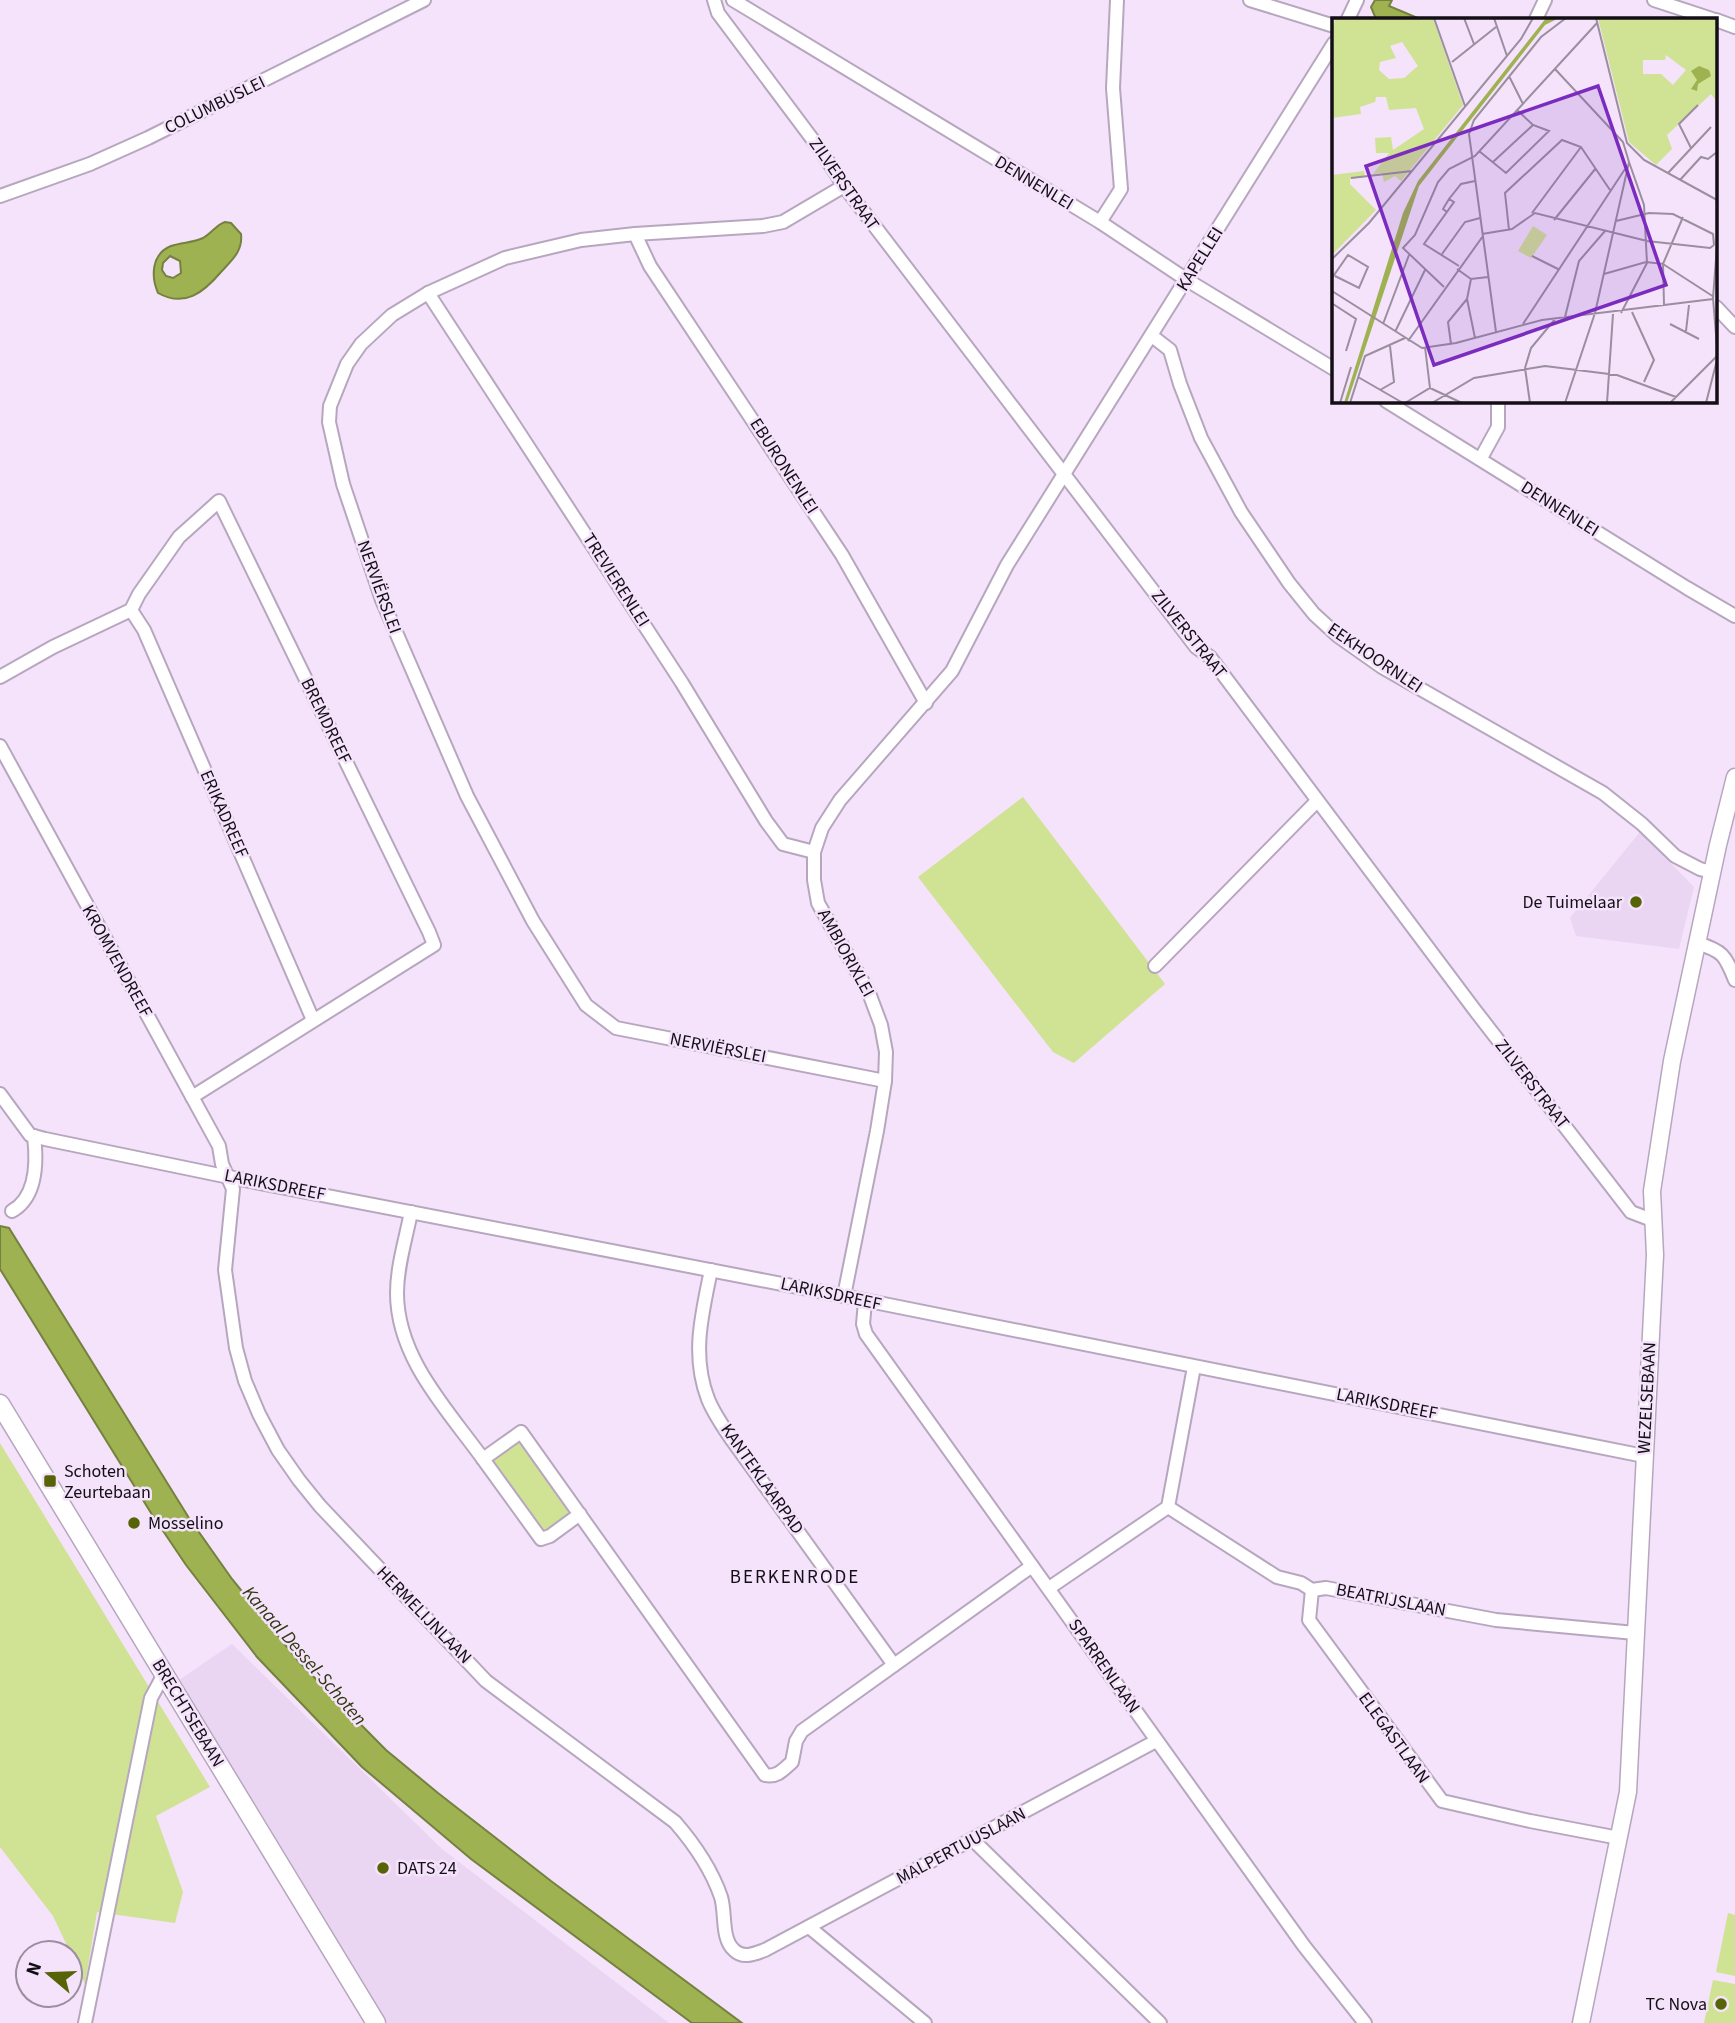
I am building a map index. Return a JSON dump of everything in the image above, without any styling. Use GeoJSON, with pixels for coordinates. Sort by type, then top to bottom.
{"type":"FeatureCollection","features":[{"type":"Feature","properties":{"kind":"main road","name":"BRECHTSEBAAN"},"geometry":{"type":"LineString","coordinates":[[0,1404],[376,2023]]}},
{"type":"Feature","properties":{"kind":"street","name":"COLUMBUSLEI"},"geometry":{"type":"LineString","coordinates":[[0,196],[90,163],[148,138],[424,0]]}},
{"type":"Feature","properties":{"kind":"street","name":"ZILVERSTRAAT"},"geometry":{"type":"LineString","coordinates":[[714,0],[718,13],[822,152],[844,186],[1050,458],[1196,647],[1210,657],[1631,1212],[1652,1220]]}},
{"type":"Feature","properties":{"kind":"street","name":"DENNENLEI"},"geometry":{"type":"LineString","coordinates":[[733,0],[1100,222],[1187,280],[1332,368]]}},
{"type":"Feature","properties":{"kind":"street"},"geometry":{"type":"LineString","coordinates":[[1100,222],[1121,189],[1113,88],[1117,0]]}},
{"type":"Feature","properties":{"kind":"street"},"geometry":{"type":"LineString","coordinates":[[1251,0],[1332,25]]}},
{"type":"Feature","properties":{"kind":"street"},"geometry":{"type":"LineString","coordinates":[[1348,18],[1357,0]]}},
{"type":"Feature","properties":{"kind":"street"},"geometry":{"type":"LineString","coordinates":[[1536,18],[1545,0]]}},
{"type":"Feature","properties":{"kind":"street"},"geometry":{"type":"LineString","coordinates":[[1654,0],[1708,18]]}},
{"type":"Feature","properties":{"kind":"street"},"geometry":{"type":"LineString","coordinates":[[1718,21],[1735,27]]}},
{"type":"Feature","properties":{"kind":"street","name":"KAPELLEI"},"geometry":{"type":"LineString","coordinates":[[1064,473],[1332,46]]}},
{"type":"Feature","properties":{"kind":"street","name":"NERVIËRSLEI"},"geometry":{"type":"LineString","coordinates":[[844,186],[783,222],[763,226],[581,240],[505,258],[428,293],[392,315],[361,344],[337,385],[330,406],[329,422],[343,484],[382,600],[467,796],[533,921],[586,1005],[616,1028],[885,1081]]}},
{"type":"Feature","properties":{"kind":"street","name":"EBURONENLEI"},"geometry":{"type":"LineString","coordinates":[[635,234],[650,266],[842,555],[926,703]]}},
{"type":"Feature","properties":{"kind":"street","name":"TREVIERENLEI"},"geometry":{"type":"LineString","coordinates":[[428,293],[682,683],[766,821],[783,844],[814,852]]}},
{"type":"Feature","properties":{"kind":"street"},"geometry":{"type":"LineString","coordinates":[[1718,309],[1735,327]]}},
{"type":"Feature","properties":{"kind":"street","name":"EEKHOORNLEI"},"geometry":{"type":"LineString","coordinates":[[1152,336],[1170,350],[1201,438],[1241,512],[1289,583],[1314,614],[1338,636],[1382,667],[1603,793],[1642,824],[1675,856],[1712,872]]}},
{"type":"Feature","properties":{"kind":"street","name":"DENNENLEI"},"geometry":{"type":"LineString","coordinates":[[1388,402],[1735,615]]}},
{"type":"Feature","properties":{"kind":"street"},"geometry":{"type":"LineString","coordinates":[[1481,458],[1497,427],[1498,402]]}},
{"type":"Feature","properties":{"kind":"street","name":"AMBIORIXLEI"},"geometry":{"type":"LineString","coordinates":[[844,1296],[877,1132],[885,1081],[886,1052],[881,1025],[869,993],[818,903],[814,880],[814,852],[826,820],[841,800],[951,671],[1007,565],[1064,473]]}},
{"type":"Feature","properties":{"kind":"street","name":"BREMDREEF"},"geometry":{"type":"LineString","coordinates":[[131,610],[139,594],[179,537],[219,500],[434,945],[192,1097]]}},
{"type":"Feature","properties":{"kind":"street"},"geometry":{"type":"LineString","coordinates":[[0,677],[53,647],[131,610]]}},
{"type":"Feature","properties":{"kind":"street","name":"ERIKADREEF"},"geometry":{"type":"LineString","coordinates":[[131,610],[144,630],[313,1020]]}},
{"type":"Feature","properties":{"kind":"street","name":"KROMVENDREEF"},"geometry":{"type":"LineString","coordinates":[[0,746],[219,1146],[222,1164],[229,1177]]}},
{"type":"Feature","properties":{"kind":"street","name":"WEZELSEBAAN"},"geometry":{"type":"LineString","coordinates":[[1581,2023],[1628,1792],[1655,1255],[1652,1191],[1672,1061],[1735,777]]}},
{"type":"Feature","properties":{"kind":"street"},"geometry":{"type":"LineString","coordinates":[[1155,967],[1317,801]]}},
{"type":"Feature","properties":{"kind":"street"},"geometry":{"type":"LineString","coordinates":[[1697,943],[1718,950],[1726,958],[1735,979]]}},
{"type":"Feature","properties":{"kind":"street"},"geometry":{"type":"LineString","coordinates":[[0,1094],[30,1135],[34,1136],[37,1157],[32,1183],[21,1206],[12,1211]]}},
{"type":"Feature","properties":{"kind":"street","name":"LARIKSDREEF"},"geometry":{"type":"LineString","coordinates":[[34,1136],[229,1177],[1419,1409],[1644,1456]]}},
{"type":"Feature","properties":{"kind":"street","name":"HERMELIJNLAAN"},"geometry":{"type":"LineString","coordinates":[[229,1177],[233,1189],[225,1270],[236,1348],[245,1381],[278,1450],[320,1506],[486,1681],[675,1822],[694,1843],[710,1869],[722,1899],[727,1938],[731,1948],[743,1955],[765,1950]]}},
{"type":"Feature","properties":{"kind":"street"},"geometry":{"type":"LineString","coordinates":[[411,1212],[397,1291],[402,1330],[410,1354],[541,1538],[550,1536],[580,1514]]}},
{"type":"Feature","properties":{"kind":"street","name":"KANTEKLAARPAD"},"geometry":{"type":"LineString","coordinates":[[711,1270],[698,1340],[701,1377],[708,1401],[730,1437],[894,1665]]}},
{"type":"Feature","properties":{"kind":"street","name":"SPARRENLAAN"},"geometry":{"type":"LineString","coordinates":[[865,1301],[863,1324],[866,1334],[1156,1741],[1364,2023]]}},
{"type":"Feature","properties":{"kind":"street"},"geometry":{"type":"LineString","coordinates":[[1049,1588],[1168,1507],[1194,1367]]}},
{"type":"Feature","properties":{"kind":"street"},"geometry":{"type":"LineString","coordinates":[[483,1459],[521,1432],[765,1775],[769,1776],[774,1776],[792,1762],[796,1741],[802,1731],[1032,1566]]}},
{"type":"Feature","properties":{"kind":"street","name":"BEATRIJSLAAN"},"geometry":{"type":"LineString","coordinates":[[1168,1507],[1277,1577],[1301,1583],[1312,1590],[1326,1588],[1496,1620],[1635,1633]]}},
{"type":"Feature","properties":{"kind":"street","name":"ELEGASTLAAN"},"geometry":{"type":"LineString","coordinates":[[1312,1590],[1309,1620],[1442,1801],[1619,1838]]}},
{"type":"Feature","properties":{"kind":"street"},"geometry":{"type":"LineString","coordinates":[[85,2023],[151,1698],[164,1674]]}},
{"type":"Feature","properties":{"kind":"street","name":"MALPERTUUSLAAN"},"geometry":{"type":"LineString","coordinates":[[765,1950],[1156,1741]]}},
{"type":"Feature","properties":{"kind":"street"},"geometry":{"type":"LineString","coordinates":[[973,1840],[1160,2023]]}},
{"type":"Feature","properties":{"kind":"street"},"geometry":{"type":"LineString","coordinates":[[809,1927],[925,2023]]}},
{"type":"Feature","properties":{"kind":"shaded area"},"geometry":{"type":"Polygon","coordinates":[[[1375,0],[1392,0],[1389,6],[1418,18],[1376,18],[1371,7],[1375,0]]]}},
{"type":"Feature","properties":{"kind":"shaded area"},"geometry":{"type":"Polygon","coordinates":[[[222,223],[231,223],[241,234],[241,240],[236,255],[215,279],[201,291],[185,298],[177,299],[158,293],[154,267],[160,254],[171,246],[203,238],[222,223]],[[170,256],[163,263],[162,270],[166,276],[173,278],[181,273],[180,261],[170,256]]]}},
{"type":"Feature","properties":{"kind":"shaded area"},"geometry":{"type":"Polygon","coordinates":[[[1023,797],[1165,984],[1074,1063],[1053,1052],[918,877],[1023,797]]]}},
{"type":"Feature","properties":{"kind":"shaded area","name":"De Tuimelaar"},"geometry":{"type":"Polygon","coordinates":[[[1640,832],[1694,887],[1679,949],[1576,936],[1570,918],[1640,832]]]}},
{"type":"Feature","properties":{"kind":"shaded area"},"geometry":{"type":"Polygon","coordinates":[[[0,1226],[9,1228],[189,1518],[232,1579],[300,1663],[386,1750],[438,1793],[742,2023],[692,2023],[471,1859],[362,1767],[257,1657],[186,1565],[151,1513],[0,1269],[0,1226]]]}},
{"type":"Feature","properties":{"kind":"shaded area"},"geometry":{"type":"Polygon","coordinates":[[[521,1439],[573,1512],[543,1534],[489,1459],[521,1439]]]}},
{"type":"Feature","properties":{"kind":"shaded area"},"geometry":{"type":"Polygon","coordinates":[[[0,1443],[210,1787],[156,1816],[183,1892],[175,1923],[97,1912],[85,1984],[84,1939],[64,1939],[53,1916],[0,1847],[0,1443]]]}},
{"type":"Feature","properties":{"kind":"shaded area"},"geometry":{"type":"Polygon","coordinates":[[[232,1644],[442,1849],[669,2023],[387,2023],[176,1682],[232,1644]]]}},
{"type":"Feature","properties":{"kind":"shaded area","name":"TC Nova"},"geometry":{"type":"Polygon","coordinates":[[[1728,1913],[1735,1915],[1735,1976],[1716,1972],[1728,1913]]]}},
{"type":"Feature","properties":{"kind":"shaded area","name":"TC Nova"},"geometry":{"type":"Polygon","coordinates":[[[1713,1980],[1735,1984],[1735,2023],[1704,2023],[1713,1980]]]}},
{"type":"Feature","properties":{"kind":"place","name":"De Tuimelaar"},"geometry":{"type":"Point","coordinates":[1636,902]}},
{"type":"Feature","properties":{"kind":"place","name":"Schoten Zeurtebaan"},"geometry":{"type":"Point","coordinates":[50,1481]}},
{"type":"Feature","properties":{"kind":"place","name":"Mosselino"},"geometry":{"type":"Point","coordinates":[134,1523]}},
{"type":"Feature","properties":{"kind":"place","name":"DATS 24"},"geometry":{"type":"Point","coordinates":[383,1868]}},
{"type":"Feature","properties":{"kind":"place","name":"TC Nova"},"geometry":{"type":"Point","coordinates":[1721,2004]}},
{"type":"Feature","properties":{"kind":"district","name":"BERKENRODE"},"geometry":{"type":"Point","coordinates":[795,1577]}},
{"type":"Feature","properties":{"kind":"water label","name":"Kanaal Dessel-Schoten"},"geometry":{"type":"Point","coordinates":[304,1656]}}]}
